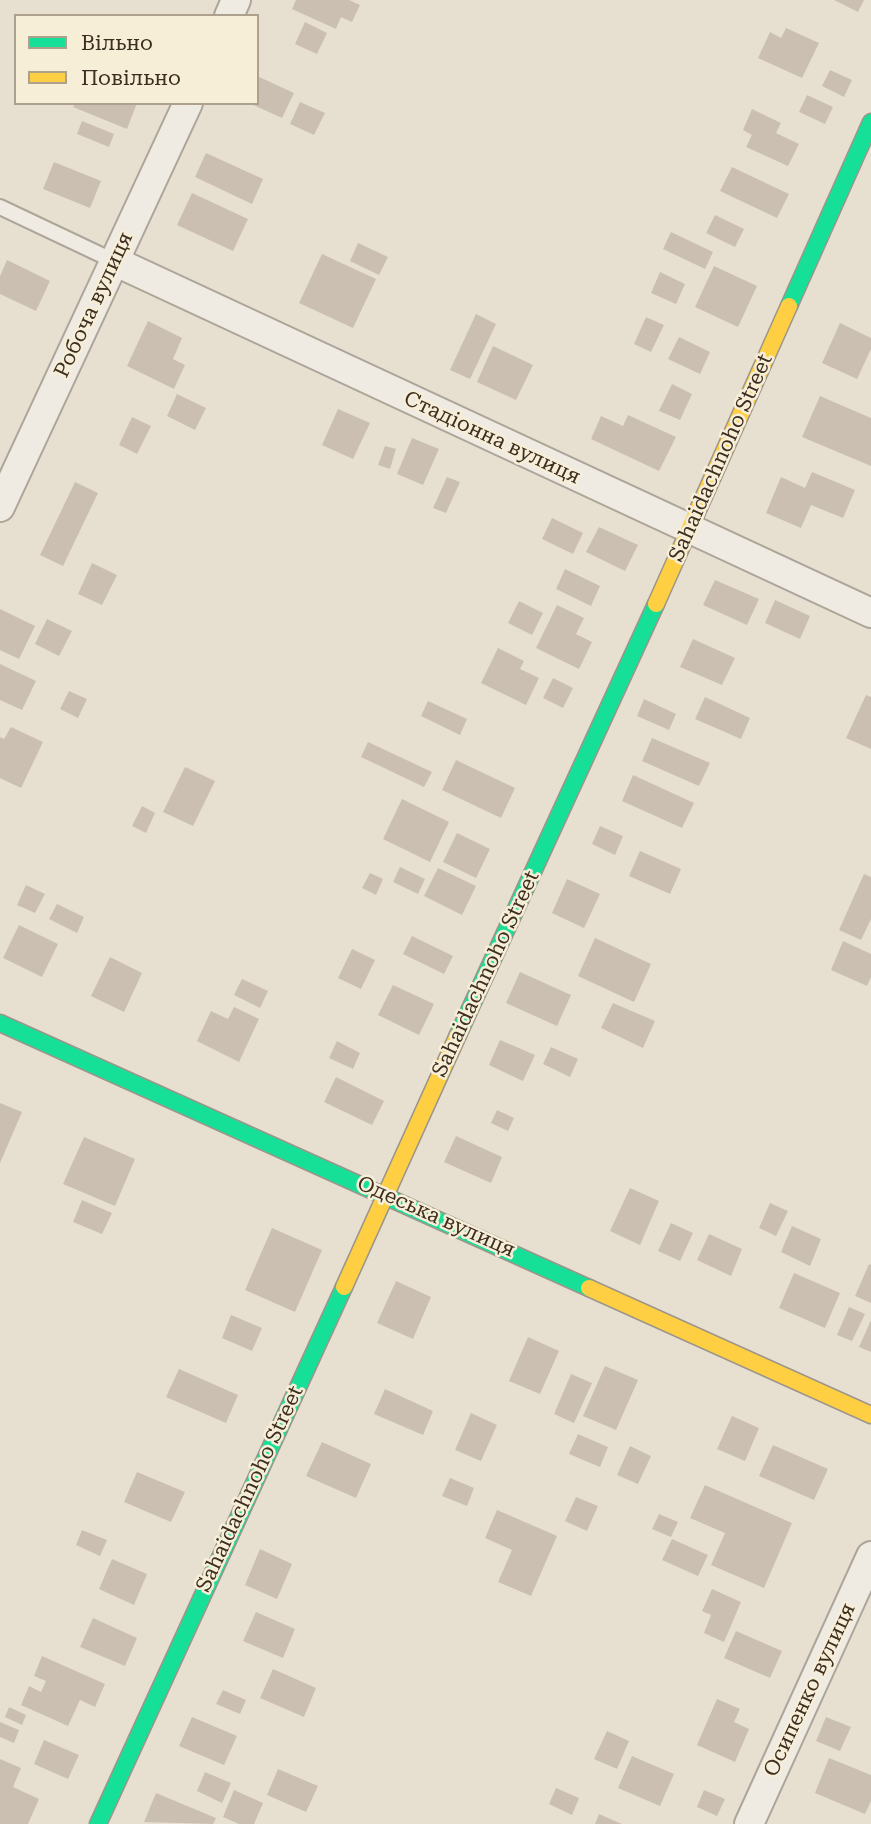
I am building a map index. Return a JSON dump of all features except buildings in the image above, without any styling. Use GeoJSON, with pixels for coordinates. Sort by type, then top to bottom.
{"type":"FeatureCollection","features":[{"type":"Feature","properties":{"kind":"street","name":"Робоча вулиця"},"geometry":{"type":"LineString","coordinates":[[0,508],[187,105]]}},
{"type":"Feature","properties":{"kind":"street","name":"Sahaidachnoho Street"},"geometry":{"type":"LineString","coordinates":[[98,1824],[689,531],[871,122]]}},
{"type":"Feature","properties":{"kind":"street","name":"Стадіонна вулиця"},"geometry":{"type":"LineString","coordinates":[[114,261],[689,531],[871,613]]}},
{"type":"Feature","properties":{"kind":"street","name":"Одеська вулиця"},"geometry":{"type":"LineString","coordinates":[[0,1023],[871,1415]]}},
{"type":"Feature","properties":{"kind":"street","name":"Осипенко вулиця"},"geometry":{"type":"LineString","coordinates":[[749,1824],[871,1556]]}},
{"type":"Feature","properties":{"kind":"lane"},"geometry":{"type":"LineString","coordinates":[[0,207],[114,261]]}},
{"type":"Feature","properties":{"kind":"traffic: fast"},"geometry":{"type":"LineString","coordinates":[[789,306],[871,122]]}},
{"type":"Feature","properties":{"kind":"traffic: fast"},"geometry":{"type":"LineString","coordinates":[[458,1035],[656,604]]}},
{"type":"Feature","properties":{"kind":"traffic: fast"},"geometry":{"type":"LineString","coordinates":[[0,1023],[589,1288]]}},
{"type":"Feature","properties":{"kind":"traffic: fast"},"geometry":{"type":"LineString","coordinates":[[98,1824],[344,1287]]}},
{"type":"Feature","properties":{"kind":"traffic: slow"},"geometry":{"type":"LineString","coordinates":[[656,604],[789,306]]}},
{"type":"Feature","properties":{"kind":"traffic: slow"},"geometry":{"type":"LineString","coordinates":[[344,1287],[458,1035]]}},
{"type":"Feature","properties":{"kind":"traffic: slow"},"geometry":{"type":"LineString","coordinates":[[589,1288],[871,1415]]}}]}
